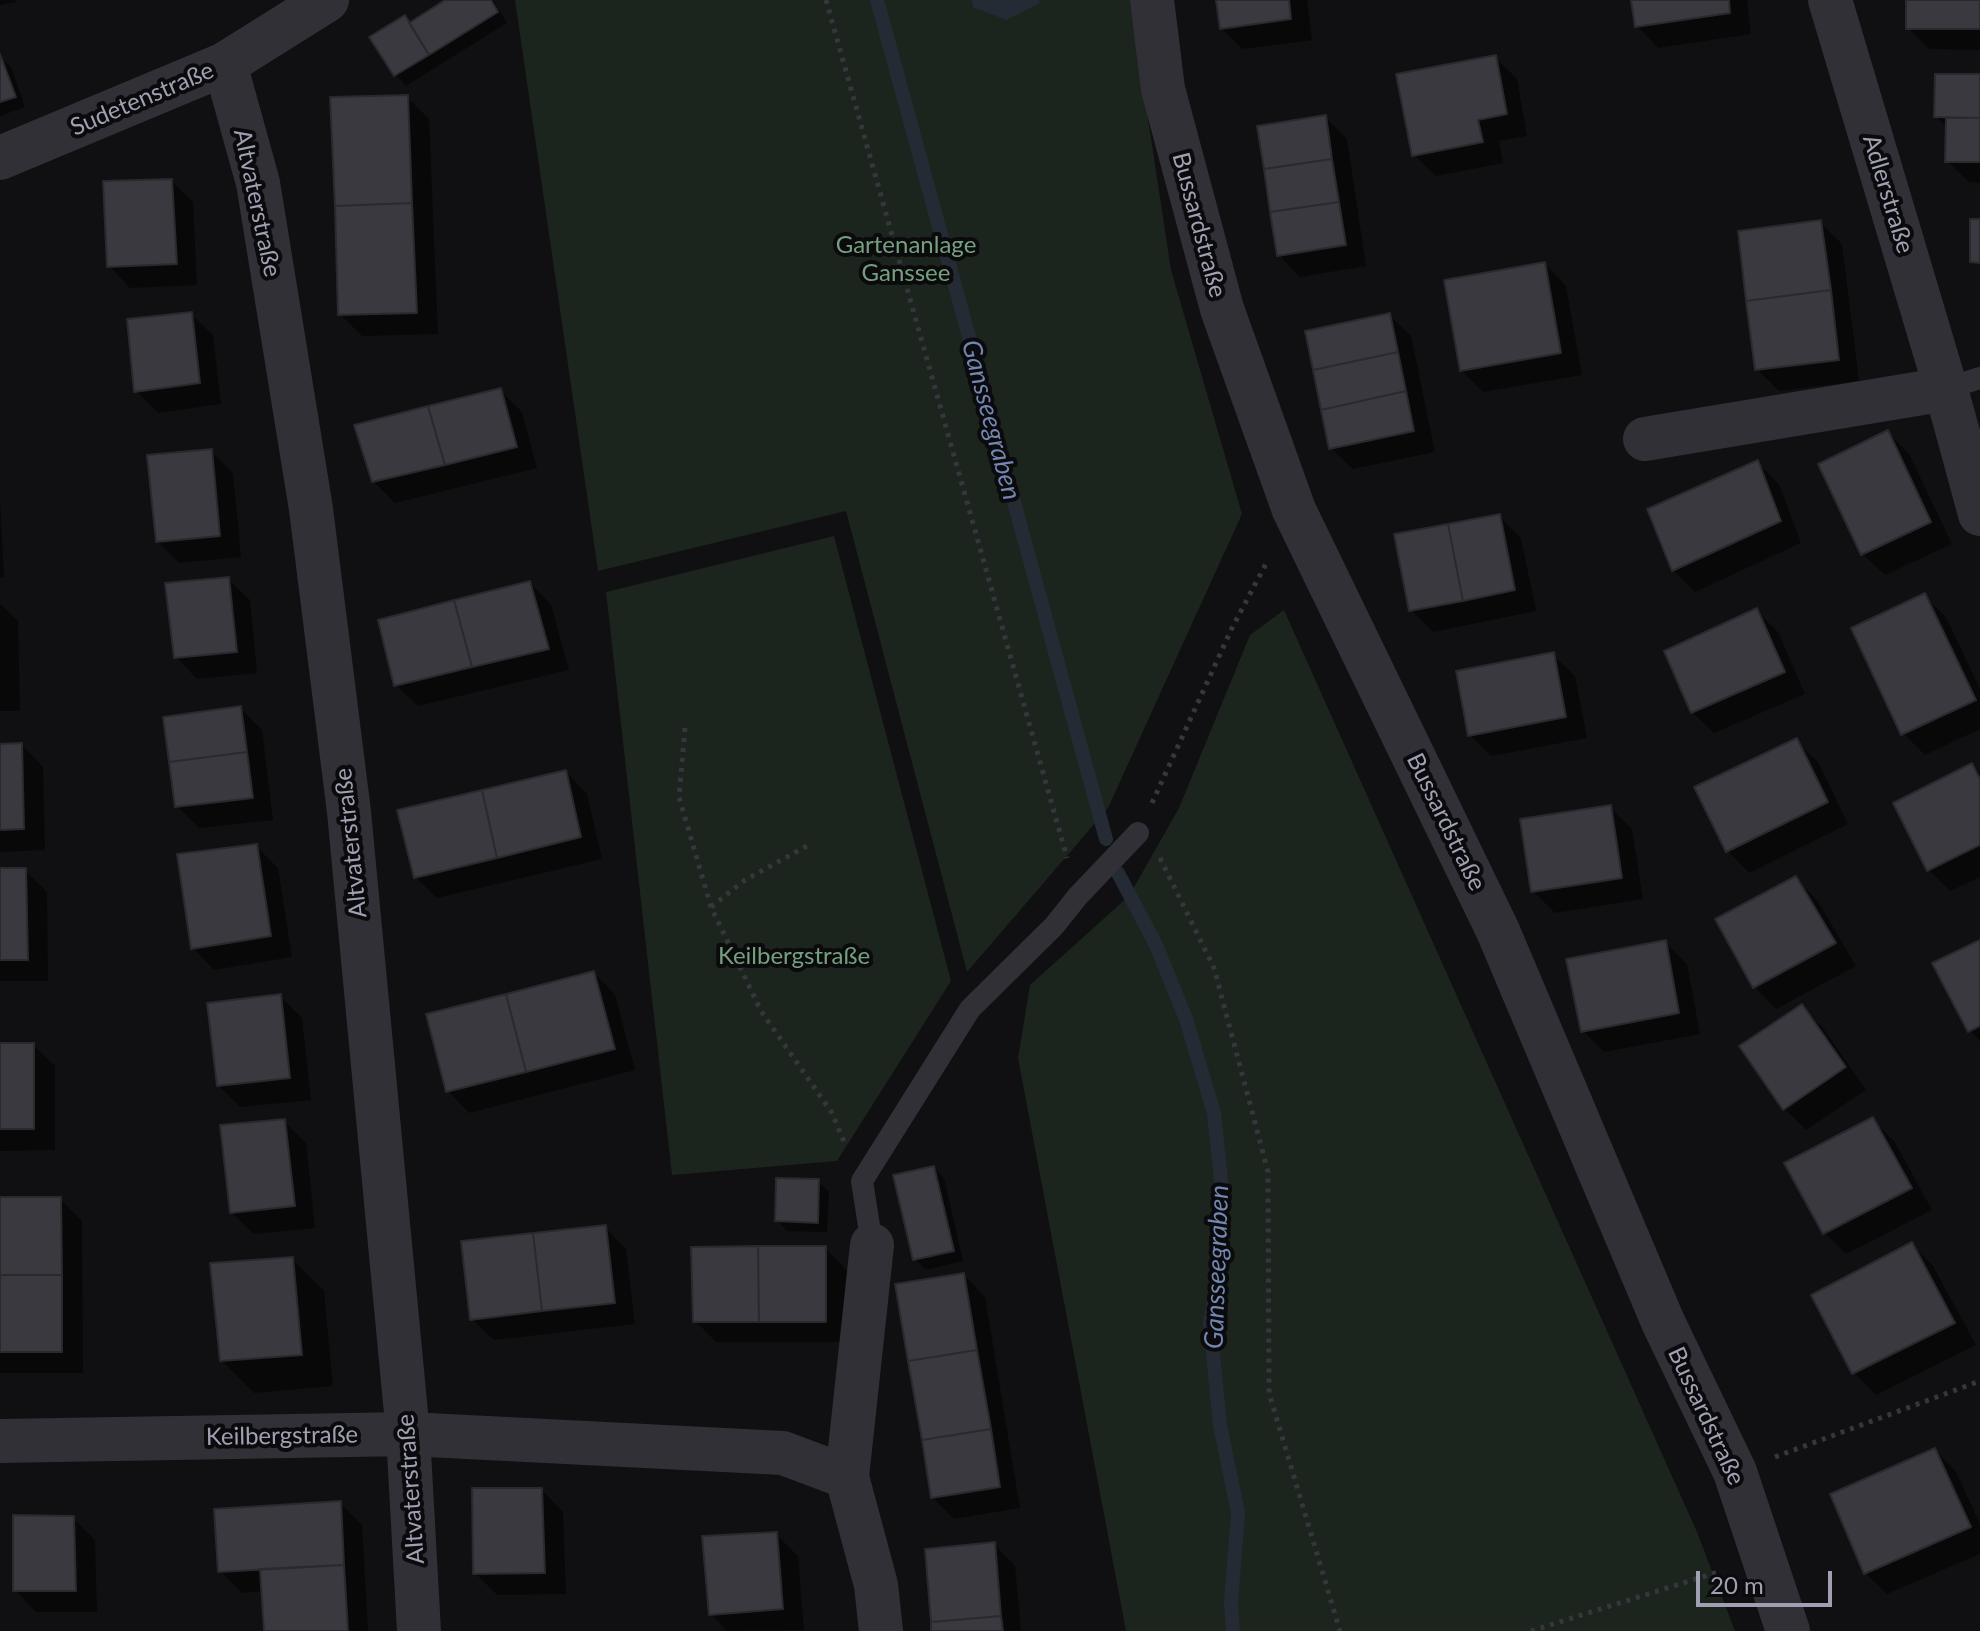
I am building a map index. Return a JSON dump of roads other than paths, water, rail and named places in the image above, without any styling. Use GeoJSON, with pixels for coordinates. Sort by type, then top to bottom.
{"type":"FeatureCollection","features":[{"type":"Feature","properties":{"kind":"street","name":"Sudetenstraße"},"geometry":{"type":"LineString","coordinates":[[0,158],[225,64],[280,15],[327,0]]}},
{"type":"Feature","properties":{"kind":"street","name":"Bussardstraße"},"geometry":{"type":"LineString","coordinates":[[1152,0],[1163,89],[1222,309],[1294,510],[1498,931],[1663,1322],[1735,1472],[1788,1631]]}},
{"type":"Feature","properties":{"kind":"street","name":"Adlerstraße"},"geometry":{"type":"LineString","coordinates":[[1830,0],[1963,384],[1980,514]]}},
{"type":"Feature","properties":{"kind":"street","name":"Altvaterstraße"},"geometry":{"type":"LineString","coordinates":[[225,64],[258,183],[311,509],[349,812],[408,1434],[419,1631]]}},
{"type":"Feature","properties":{"kind":"street"},"geometry":{"type":"LineString","coordinates":[[1645,439],[1963,384]]}},
{"type":"Feature","properties":{"kind":"street"},"geometry":{"type":"LineString","coordinates":[[872,1245],[847,1477],[876,1585],[881,1631]]}},
{"type":"Feature","properties":{"kind":"street","name":"Keilbergstraße"},"geometry":{"type":"LineString","coordinates":[[0,1441],[408,1434],[783,1453],[847,1477]]}},
{"type":"Feature","properties":{"kind":"lane"},"geometry":{"type":"LineString","coordinates":[[872,1245],[862,1181],[970,1009],[1054,926],[1138,833]]}},
{"type":"Feature","properties":{"kind":"waterway","name":"Gansseegraben"},"geometry":{"type":"LineString","coordinates":[[877,0],[1106,839]]}},
{"type":"Feature","properties":{"kind":"waterway","name":"Gansseegraben"},"geometry":{"type":"LineString","coordinates":[[1118,873],[1156,945],[1186,1019],[1214,1113],[1223,1199],[1220,1265],[1210,1323],[1220,1425],[1238,1513],[1231,1603],[1233,1631]]}},
{"type":"Feature","properties":{"kind":"park label","name":"Gartenanlage Ganssee"},"geometry":{"type":"Point","coordinates":[906,259]}}]}
